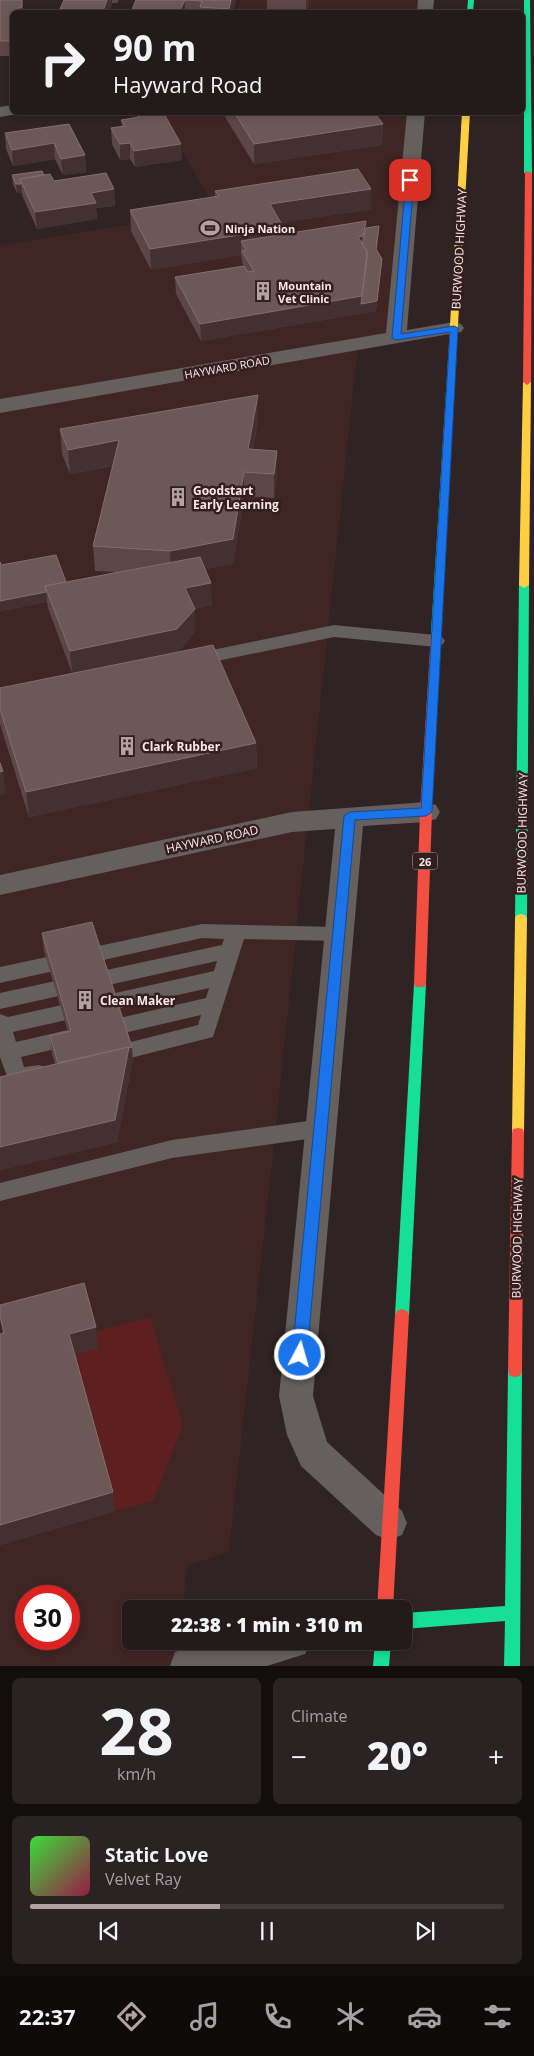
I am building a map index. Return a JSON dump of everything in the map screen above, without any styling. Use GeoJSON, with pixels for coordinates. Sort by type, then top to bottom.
{"type":"FeatureCollection","features":[{"type":"Feature","properties":{"kind":"highway","name":"BURWOOD HIGHWAY"},"geometry":{"type":"LineString","coordinates":[[525,27],[527,0]]}},
{"type":"Feature","properties":{"kind":"highway","name":"BURWOOD HIGHWAY"},"geometry":{"type":"LineString","coordinates":[[512,1666],[523,1613],[514,1471],[530,82],[525,48]]}},
{"type":"Feature","properties":{"kind":"highway","name":"BURWOOD HIGHWAY"},"geometry":{"type":"LineString","coordinates":[[385,1600],[422,954],[426,812],[466,115]]}},
{"type":"Feature","properties":{"kind":"highway"},"geometry":{"type":"LineString","coordinates":[[412,1620],[523,1613]]}},
{"type":"Feature","properties":{"kind":"highway"},"geometry":{"type":"LineString","coordinates":[[382,1666],[383,1650]]}},
{"type":"Feature","properties":{"kind":"street"},"geometry":{"type":"LineString","coordinates":[[396,338],[416,115]]}},
{"type":"Feature","properties":{"kind":"street","name":"HAYWARD ROAD"},"geometry":{"type":"LineString","coordinates":[[0,406],[454,328]]}},
{"type":"Feature","properties":{"kind":"street","name":"HAYWARD ROAD"},"geometry":{"type":"LineString","coordinates":[[0,885],[292,822],[350,816],[426,812]]}},
{"type":"Feature","properties":{"kind":"street"},"geometry":{"type":"LineString","coordinates":[[350,816],[296,1396],[305,1435],[314,1454],[389,1523]]}},
{"type":"Feature","properties":{"kind":"street"},"geometry":{"type":"LineString","coordinates":[[189,1666],[255,1650]]}},
{"type":"Feature","properties":{"kind":"lane"},"geometry":{"type":"LineString","coordinates":[[177,663],[334,632],[436,641]]}},
{"type":"Feature","properties":{"kind":"lane"},"geometry":{"type":"LineString","coordinates":[[0,975],[197,932],[233,941]]}},
{"type":"Feature","properties":{"kind":"lane"},"geometry":{"type":"LineString","coordinates":[[0,1001],[233,941],[339,934]]}},
{"type":"Feature","properties":{"kind":"lane"},"geometry":{"type":"LineString","coordinates":[[85,1062],[201,1034],[209,1026],[233,941]]}},
{"type":"Feature","properties":{"kind":"lane"},"geometry":{"type":"LineString","coordinates":[[56,1069],[19,1076],[14,1069],[1,1025],[223,977]]}},
{"type":"Feature","properties":{"kind":"lane"},"geometry":{"type":"LineString","coordinates":[[9,1052],[215,1004]]}},
{"type":"Feature","properties":{"kind":"lane"},"geometry":{"type":"LineString","coordinates":[[0,1192],[172,1148],[322,1128]]}},
{"type":"Feature","properties":{"kind":"lane"},"geometry":{"type":"LineString","coordinates":[[514,1471],[534,1452]]}},
{"type":"Feature","properties":{"kind":"shaded area"},"geometry":{"type":"Polygon","coordinates":[[[240,0],[426,0],[425,10],[237,10],[240,0]]]}},
{"type":"Feature","properties":{"kind":"shaded area"},"geometry":{"type":"Polygon","coordinates":[[[161,115],[416,115],[396,338],[358,344],[229,1552],[187,1566],[184,1600],[122,1600],[122,1650],[178,1650],[177,1666],[0,1666],[0,245],[217,211],[161,115]]]}},
{"type":"Feature","properties":{"kind":"shaded area"},"geometry":{"type":"Polygon","coordinates":[[[150,1317],[183,1425],[153,1501],[115,1511],[72,1355],[98,1348],[94,1332],[150,1317]]]}},
{"type":"Feature","properties":{"kind":"building"},"geometry":{"type":"Polygon","coordinates":[[[0,0],[22,0],[22,7],[18,8],[18,10],[10,10],[10,41],[0,41],[0,0]]]}},
{"type":"Feature","properties":{"kind":"building"},"geometry":{"type":"Polygon","coordinates":[[[64,0],[107,0],[103,10],[60,9],[64,0]]]}},
{"type":"Feature","properties":{"kind":"building"},"geometry":{"type":"Polygon","coordinates":[[[136,0],[185,0],[180,10],[132,10],[136,0]]]}},
{"type":"Feature","properties":{"kind":"building"},"geometry":{"type":"Polygon","coordinates":[[[185,0],[231,0],[229,9],[200,7],[202,1],[185,0]]]}},
{"type":"Feature","properties":{"kind":"building"},"geometry":{"type":"Polygon","coordinates":[[[138,115],[165,115],[181,144],[134,151],[130,143],[120,144],[111,128],[125,126],[121,120],[139,117],[138,115]]]}},
{"type":"Feature","properties":{"kind":"building"},"geometry":{"type":"Polygon","coordinates":[[[236,115],[376,115],[383,124],[254,144],[236,115]]]}},
{"type":"Feature","properties":{"kind":"building"},"geometry":{"type":"Polygon","coordinates":[[[69,124],[85,155],[61,159],[54,143],[12,150],[5,133],[69,124]]]}},
{"type":"Feature","properties":{"kind":"building"},"geometry":{"type":"Polygon","coordinates":[[[358,169],[371,189],[270,204],[284,228],[150,249],[130,210],[219,196],[215,191],[358,169]]]}},
{"type":"Feature","properties":{"kind":"building"},"geometry":{"type":"Polygon","coordinates":[[[42,171],[44,175],[20,179],[21,184],[16,184],[12,175],[42,171]]]}},
{"type":"Feature","properties":{"kind":"building"},"geometry":{"type":"Polygon","coordinates":[[[106,173],[114,189],[91,193],[96,203],[35,212],[20,179],[50,174],[54,181],[106,173]]]}},
{"type":"Feature","properties":{"kind":"building"},"geometry":{"type":"Polygon","coordinates":[[[366,221],[363,236],[358,237],[367,251],[362,296],[200,324],[175,277],[244,266],[248,272],[254,271],[242,251],[246,250],[241,241],[366,221]]]}},
{"type":"Feature","properties":{"kind":"building"},"geometry":{"type":"Polygon","coordinates":[[[379,226],[376,249],[382,259],[377,301],[361,304],[367,259],[367,251],[362,243],[366,228],[379,226]]]}},
{"type":"Feature","properties":{"kind":"building","name":"Goodstart Early Learning"},"geometry":{"type":"Polygon","coordinates":[[[258,395],[248,449],[277,451],[274,474],[244,472],[233,539],[170,551],[93,546],[119,440],[68,450],[60,429],[258,395]]]}},
{"type":"Feature","properties":{"kind":"building"},"geometry":{"type":"Polygon","coordinates":[[[56,555],[66,582],[45,586],[46,592],[0,601],[0,562],[1,565],[56,555]]]}},
{"type":"Feature","properties":{"kind":"building"},"geometry":{"type":"Polygon","coordinates":[[[200,557],[211,583],[185,588],[195,609],[177,629],[70,651],[45,586],[200,557]]]}},
{"type":"Feature","properties":{"kind":"building","name":"Clark Rubber"},"geometry":{"type":"Polygon","coordinates":[[[213,645],[256,743],[26,792],[0,709],[0,688],[213,645]]]}},
{"type":"Feature","properties":{"kind":"building","name":"Clean Maker"},"geometry":{"type":"Polygon","coordinates":[[[92,922],[132,1047],[58,1063],[50,1036],[71,1031],[42,933],[92,922]]]}},
{"type":"Feature","properties":{"kind":"building"},"geometry":{"type":"Polygon","coordinates":[[[129,1047],[115,1120],[0,1147],[0,1077],[129,1047]]]}},
{"type":"Feature","properties":{"kind":"building"},"geometry":{"type":"Polygon","coordinates":[[[84,1283],[96,1327],[69,1334],[113,1492],[0,1525],[0,1334],[4,1333],[0,1316],[0,1305],[84,1283]]]}},
{"type":"Feature","properties":{"kind":"traffic: fast"},"geometry":{"type":"LineString","coordinates":[[470,10],[471,0]]}},
{"type":"Feature","properties":{"kind":"traffic: fast"},"geometry":{"type":"LineString","coordinates":[[527,0],[528,173]]}},
{"type":"Feature","properties":{"kind":"traffic: fast"},"geometry":{"type":"LineString","coordinates":[[436,632],[453,343]]}},
{"type":"Feature","properties":{"kind":"traffic: fast"},"geometry":{"type":"LineString","coordinates":[[521,918],[524,585]]}},
{"type":"Feature","properties":{"kind":"traffic: fast"},"geometry":{"type":"LineString","coordinates":[[402,1315],[420,984]]}},
{"type":"Feature","properties":{"kind":"traffic: fast"},"geometry":{"type":"LineString","coordinates":[[512,1666],[515,1371]]}},
{"type":"Feature","properties":{"kind":"traffic: fast"},"geometry":{"type":"LineString","coordinates":[[412,1620],[512,1613]]}},
{"type":"Feature","properties":{"kind":"traffic: fast"},"geometry":{"type":"LineString","coordinates":[[381,1666],[382,1650]]}},
{"type":"Feature","properties":{"kind":"traffic: slow"},"geometry":{"type":"LineString","coordinates":[[453,343],[466,115]]}},
{"type":"Feature","properties":{"kind":"traffic: slow"},"geometry":{"type":"LineString","coordinates":[[524,585],[527,382]]}},
{"type":"Feature","properties":{"kind":"traffic: slow"},"geometry":{"type":"LineString","coordinates":[[518,1133],[521,918]]}},
{"type":"Feature","properties":{"kind":"traffic: jam"},"geometry":{"type":"LineString","coordinates":[[527,382],[528,173]]}},
{"type":"Feature","properties":{"kind":"traffic: jam"},"geometry":{"type":"LineString","coordinates":[[420,984],[426,812],[436,632]]}},
{"type":"Feature","properties":{"kind":"traffic: jam"},"geometry":{"type":"LineString","coordinates":[[515,1371],[518,1133]]}},
{"type":"Feature","properties":{"kind":"traffic: jam"},"geometry":{"type":"LineString","coordinates":[[386,1600],[402,1315]]}},
{"type":"Feature","properties":{"kind":"place","name":"Ninja Nation"},"geometry":{"type":"Point","coordinates":[210,228]}},
{"type":"Feature","properties":{"kind":"place","name":"Mountain Vet Clinic"},"geometry":{"type":"Point","coordinates":[263,291]}},
{"type":"Feature","properties":{"kind":"place","name":"Goodstart Early Learning"},"geometry":{"type":"Point","coordinates":[178,497]}},
{"type":"Feature","properties":{"kind":"place","name":"Clark Rubber"},"geometry":{"type":"Point","coordinates":[127,746]}},
{"type":"Feature","properties":{"kind":"place","name":"Clean Maker"},"geometry":{"type":"Point","coordinates":[85,1000]}},
{"type":"Feature","properties":{"kind":"route"},"geometry":{"type":"LineString","coordinates":[[300,1355],[350,816],[426,812],[454,328],[396,338],[410,180]]}}]}
